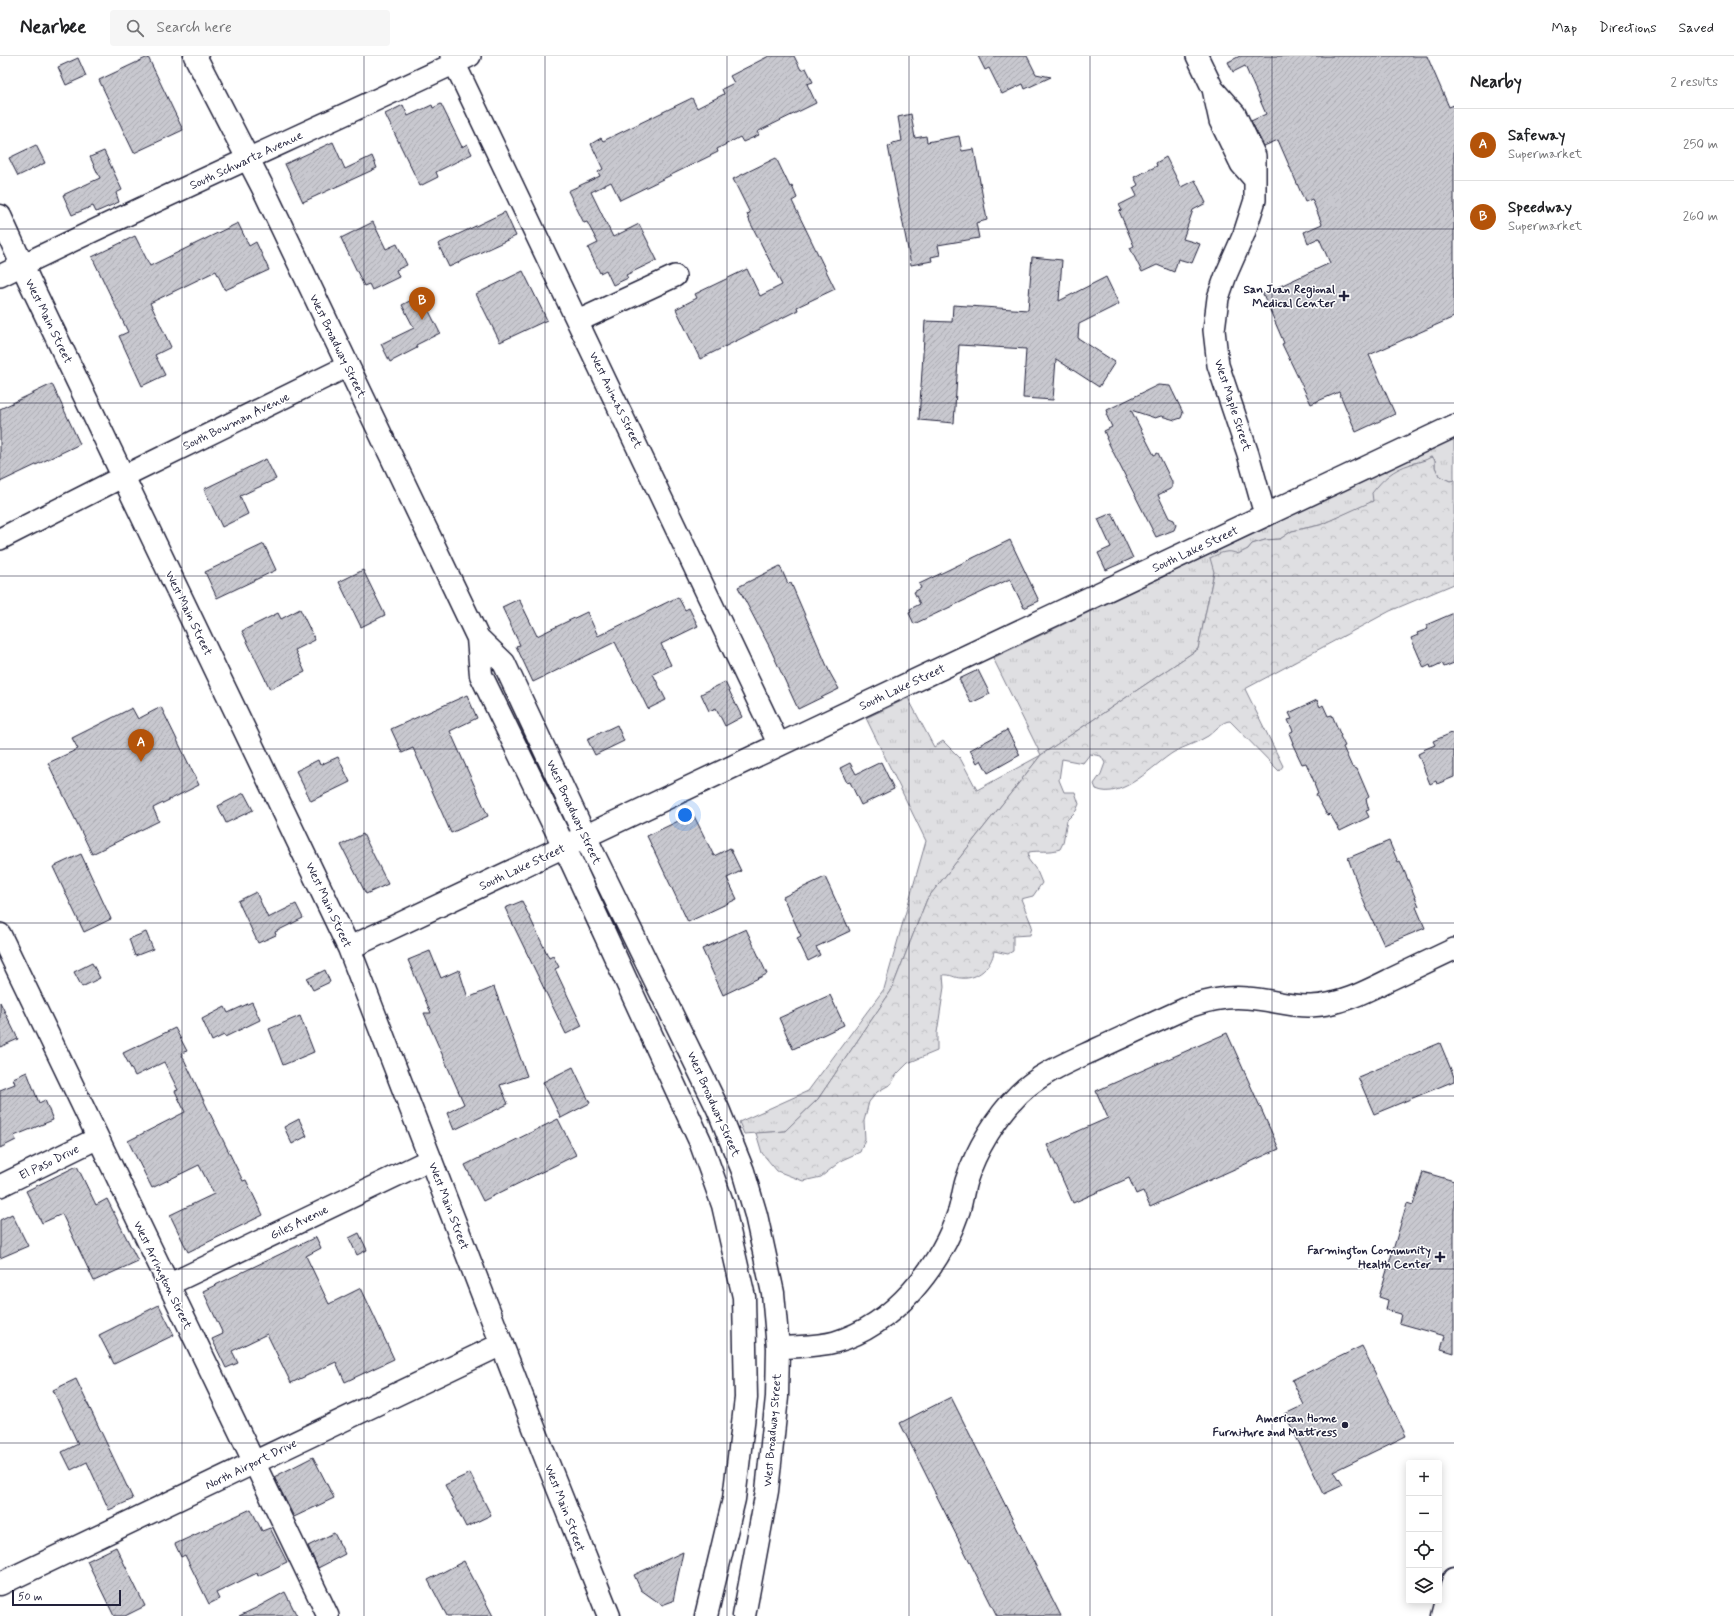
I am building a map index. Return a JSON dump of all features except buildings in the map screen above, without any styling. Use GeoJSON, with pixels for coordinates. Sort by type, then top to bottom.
{"type":"FeatureCollection","features":[{"type":"Feature","properties":{"kind":"main road","name":"West Broadway Street"},"geometry":{"type":"LineString","coordinates":[[195,56],[248,159],[478,638],[482,675],[565,848],[700,1141],[723,1205],[744,1297],[746,1398],[734,1499],[706,1616]]}},
{"type":"Feature","properties":{"kind":"main road","name":"West Main Street"},"geometry":{"type":"LineString","coordinates":[[0,216],[349,948],[605,1610]]}},
{"type":"Feature","properties":{"kind":"main road","name":"South Lake Street"},"geometry":{"type":"LineString","coordinates":[[349,948],[565,848],[779,745],[1454,426]]}},
{"type":"Feature","properties":{"kind":"main road","name":"West Broadway Street"},"geometry":{"type":"LineString","coordinates":[[478,638],[504,663],[586,837],[718,1109],[731,1139],[756,1215],[773,1293],[778,1348],[778,1397],[765,1507],[744,1616]]}},
{"type":"Feature","properties":{"kind":"main road","name":"North Airport Drive"},"geometry":{"type":"LineString","coordinates":[[1,1584],[502,1344]]}},
{"type":"Feature","properties":{"kind":"main road"},"geometry":{"type":"LineString","coordinates":[[1444,1616],[1454,1578]]}},
{"type":"Feature","properties":{"kind":"street","name":"West Maple Street"},"geometry":{"type":"LineString","coordinates":[[1196,56],[1213,89],[1220,122],[1241,164],[1255,180],[1255,200],[1218,298],[1214,330],[1218,365],[1248,454],[1262,504],[1267,515]]}},
{"type":"Feature","properties":{"kind":"street","name":"South Schwartz Avenue"},"geometry":{"type":"LineString","coordinates":[[0,276],[459,58]]}},
{"type":"Feature","properties":{"kind":"street","name":"West Animas Street"},"geometry":{"type":"LineString","coordinates":[[459,58],[578,321],[779,745]]}},
{"type":"Feature","properties":{"kind":"street"},"geometry":{"type":"LineString","coordinates":[[578,321],[675,276]]}},
{"type":"Feature","properties":{"kind":"street","name":"South Bowman Avenue"},"geometry":{"type":"LineString","coordinates":[[0,539],[124,476],[348,366]]}},
{"type":"Feature","properties":{"kind":"street","name":"West Arrington Street"},"geometry":{"type":"LineString","coordinates":[[0,934],[6,963],[98,1138],[253,1463],[328,1616]]}},
{"type":"Feature","properties":{"kind":"street"},"geometry":{"type":"LineString","coordinates":[[778,1348],[834,1342],[868,1326],[888,1314],[903,1299],[929,1270],[948,1240],[960,1208],[966,1182],[986,1139],[1006,1109],[1020,1093],[1056,1068],[1198,1004],[1211,1000],[1248,998],[1278,1004],[1310,1006],[1329,1004],[1363,993],[1454,949]]}},
{"type":"Feature","properties":{"kind":"street","name":"El Paso Drive"},"geometry":{"type":"LineString","coordinates":[[0,1186],[98,1138]]}},
{"type":"Feature","properties":{"kind":"street","name":"Giles Avenue"},"geometry":{"type":"LineString","coordinates":[[168,1285],[431,1159]]}},
{"type":"Feature","properties":{"kind":"green space"},"geometry":{"type":"Polygon","coordinates":[[[1454,438],[1454,480],[1450,481],[1439,476],[1435,467],[1435,460],[1431,457],[1427,460],[1410,464],[1373,501],[1364,506],[1320,525],[1292,531],[1280,539],[1265,540],[1252,544],[1248,549],[1214,572],[1198,649],[1041,755],[993,658],[1454,438]]]}},
{"type":"Feature","properties":{"kind":"green space"},"geometry":{"type":"Polygon","coordinates":[[[1431,457],[1435,460],[1435,467],[1439,476],[1450,481],[1454,480],[1454,584],[1390,611],[1245,689],[1283,766],[1279,771],[1230,721],[1221,724],[1211,734],[1204,738],[1174,752],[1137,780],[1116,790],[1106,791],[1096,789],[1094,784],[1101,774],[1105,763],[1101,756],[1090,754],[1083,763],[1062,759],[1059,780],[1064,792],[1075,792],[1079,804],[1076,811],[1067,820],[1063,843],[1060,849],[1052,851],[1029,852],[1028,859],[1037,871],[1042,883],[1033,896],[1021,899],[1032,926],[1030,935],[1013,936],[1013,951],[1008,954],[994,951],[993,957],[987,967],[973,977],[959,978],[943,975],[944,987],[937,1033],[937,1051],[908,1063],[897,1074],[891,1084],[877,1092],[869,1102],[864,1121],[865,1139],[860,1152],[842,1160],[821,1177],[803,1181],[777,1171],[762,1153],[756,1133],[785,1131],[818,1099],[891,991],[927,899],[1041,755],[1198,649],[1214,572],[1210,558],[1227,552],[1238,554],[1248,549],[1252,544],[1265,540],[1280,539],[1292,531],[1320,525],[1373,501],[1372,493],[1389,475],[1404,466],[1431,457]]]}},
{"type":"Feature","properties":{"kind":"green space"},"geometry":{"type":"Polygon","coordinates":[[[908,698],[934,747],[943,741],[960,758],[977,790],[1041,755],[927,899],[891,991],[818,1099],[785,1131],[744,1134],[739,1122],[808,1091],[884,989],[926,841],[866,718],[908,698]]]}},
{"type":"Feature","properties":{"kind":"place","name":"San Juan Regional Medical Center"},"geometry":{"type":"Point","coordinates":[1344,296]}},
{"type":"Feature","properties":{"kind":"place","name":"Speedway"},"geometry":{"type":"Point","coordinates":[422,320]}},
{"type":"Feature","properties":{"kind":"place","name":"Safeway"},"geometry":{"type":"Point","coordinates":[141,762]}},
{"type":"Feature","properties":{"kind":"place","name":"Farmington Community Health Center"},"geometry":{"type":"Point","coordinates":[1440,1257]}},
{"type":"Feature","properties":{"kind":"place","name":"American Home Furniture and Mattress"},"geometry":{"type":"Point","coordinates":[1345,1425]}}]}
